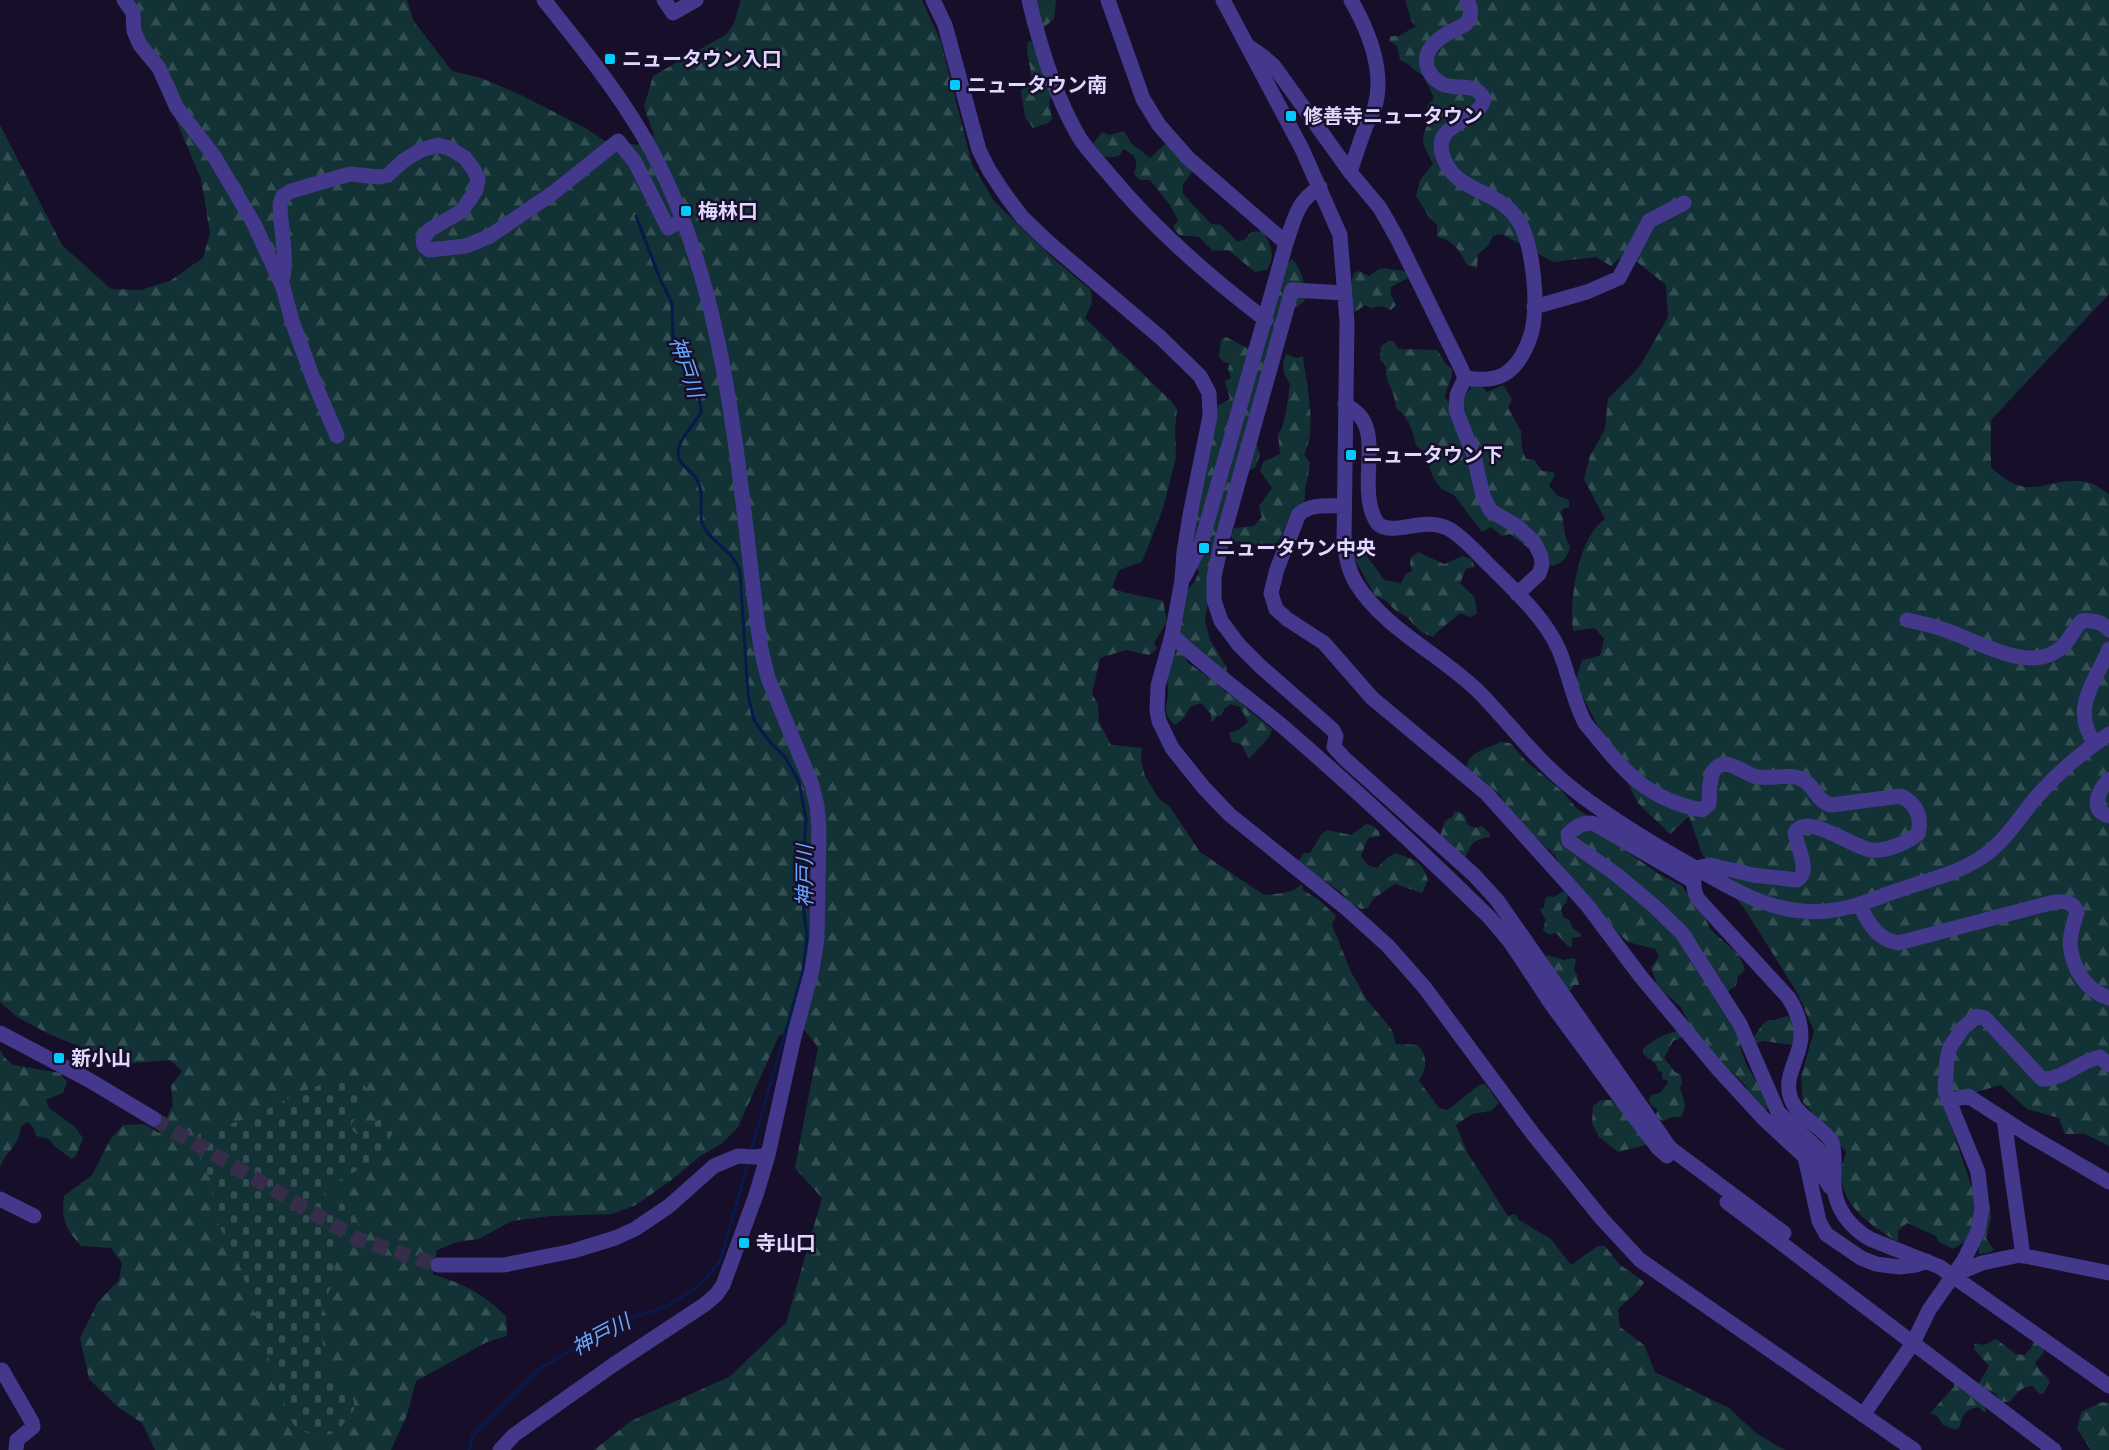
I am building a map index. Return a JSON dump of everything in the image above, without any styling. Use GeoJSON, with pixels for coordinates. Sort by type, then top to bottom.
{"type":"FeatureCollection","features":[{"type":"Feature","properties":{"kind":"street"},"geometry":{"type":"LineString","coordinates":[[124,0],[132,9],[134,31],[140,45],[159,68],[177,108],[214,156],[254,224],[280,283],[315,384],[337,436]]}},
{"type":"Feature","properties":{"kind":"street"},"geometry":{"type":"LineString","coordinates":[[500,1450],[513,1435],[716,1295],[723,1285],[768,1155],[794,1036],[812,970],[817,938],[819,828],[812,785],[768,678],[753,594],[738,464],[715,328],[704,282],[683,220],[646,140],[590,58],[543,0]]}},
{"type":"Feature","properties":{"kind":"street"},"geometry":{"type":"LineString","coordinates":[[664,0],[673,13],[696,0]]}},
{"type":"Feature","properties":{"kind":"street"},"geometry":{"type":"LineString","coordinates":[[933,0],[945,25],[979,150],[1004,193],[1022,217],[1048,242],[1161,338],[1205,383],[1209,393],[1210,416],[1184,552],[1182,580],[1172,635],[1159,675],[1157,710],[1172,748],[1204,788],[1230,814],[1347,909],[1388,946],[1425,988],[1555,1161],[1610,1228],[1640,1260],[1914,1450]]}},
{"type":"Feature","properties":{"kind":"street"},"geometry":{"type":"LineString","coordinates":[[1029,0],[1057,91],[1081,141],[1129,198],[1161,231],[1208,274],[1266,320]]}},
{"type":"Feature","properties":{"kind":"street"},"geometry":{"type":"LineString","coordinates":[[1108,0],[1143,99],[1159,125],[1188,158],[1286,243]]}},
{"type":"Feature","properties":{"kind":"street"},"geometry":{"type":"LineString","coordinates":[[1223,0],[1320,187],[1340,235],[1347,322],[1344,541],[1347,563],[1356,583],[1372,603],[1403,632],[1450,665],[1567,784],[1695,875]]}},
{"type":"Feature","properties":{"kind":"street"},"geometry":{"type":"LineString","coordinates":[[1350,172],[1366,125],[1375,108],[1378,92],[1370,41],[1362,18],[1352,0]]}},
{"type":"Feature","properties":{"kind":"street"},"geometry":{"type":"LineString","coordinates":[[1465,378],[1493,379],[1509,372],[1532,333],[1534,307],[1529,245],[1518,218],[1497,198],[1462,183],[1447,165],[1442,151],[1443,137],[1450,128],[1474,115],[1484,99],[1481,92],[1476,89],[1440,83],[1429,72],[1426,63],[1428,50],[1469,20],[1471,16],[1467,0]]}},
{"type":"Feature","properties":{"kind":"street"},"geometry":{"type":"LineString","coordinates":[[1247,46],[1274,66],[1350,172],[1380,208],[1465,378]]}},
{"type":"Feature","properties":{"kind":"street"},"geometry":{"type":"LineString","coordinates":[[280,283],[284,276],[280,204],[283,196],[291,191],[350,174],[388,176],[403,160],[421,150],[438,146],[451,149],[465,158],[478,179],[476,190],[462,211],[429,230],[423,240],[424,246],[429,250],[466,246],[490,236],[553,193],[618,141],[635,162],[668,228],[683,220]]}},
{"type":"Feature","properties":{"kind":"street"},"geometry":{"type":"LineString","coordinates":[[1182,580],[1201,544],[1286,243],[1302,201],[1320,187]]}},
{"type":"Feature","properties":{"kind":"street"},"geometry":{"type":"LineString","coordinates":[[1534,307],[1587,292],[1618,278],[1649,221],[1684,203]]}},
{"type":"Feature","properties":{"kind":"street"},"geometry":{"type":"LineString","coordinates":[[1345,293],[1292,290],[1222,540],[1213,586],[1217,614],[1229,633],[1260,666],[1333,730],[1336,736],[1334,747],[1345,759],[1474,875],[1497,900],[1666,1149],[1784,1233]]}},
{"type":"Feature","properties":{"kind":"street"},"geometry":{"type":"LineString","coordinates":[[1465,378],[1457,395],[1456,410],[1474,456],[1483,496],[1491,511],[1518,526],[1534,542],[1541,556],[1542,565],[1539,574],[1517,594]]}},
{"type":"Feature","properties":{"kind":"street"},"geometry":{"type":"LineString","coordinates":[[1345,404],[1360,417],[1365,425],[1368,444],[1369,504],[1378,524],[1390,528],[1430,523],[1449,529],[1469,545],[1539,618],[1556,644],[1585,723],[1639,784],[1653,793],[1702,810],[1709,804],[1714,771],[1719,765],[1727,764],[1755,776],[1798,778],[1806,782],[1822,801],[1831,806],[1901,796],[1913,804],[1920,819],[1918,834],[1912,839],[1896,846],[1872,851],[1846,842],[1818,827],[1807,825],[1800,828],[1795,833],[1805,871],[1803,877],[1797,880],[1753,875],[1710,865],[1695,875]]}},
{"type":"Feature","properties":{"kind":"street"},"geometry":{"type":"LineString","coordinates":[[1344,506],[1316,506],[1305,509],[1299,514],[1288,537],[1275,576],[1272,593],[1276,609],[1324,644],[1372,698],[1486,793],[1587,905],[1641,977],[1718,1069],[1763,1118],[1805,1157],[1819,1221],[1826,1234],[1862,1258],[1876,1264],[1899,1267],[1927,1261]]}},
{"type":"Feature","properties":{"kind":"street"},"geometry":{"type":"LineString","coordinates":[[1907,620],[1947,631],[2003,654],[2021,658],[2050,654],[2062,647],[2082,621],[2096,622],[2106,626],[2109,630]]}},
{"type":"Feature","properties":{"kind":"street"},"geometry":{"type":"LineString","coordinates":[[1172,635],[1196,658],[1332,769],[1490,918],[1630,1111],[1666,1149],[1752,1222],[2054,1450]]}},
{"type":"Feature","properties":{"kind":"street"},"geometry":{"type":"LineString","coordinates":[[2095,744],[2084,721],[2083,707],[2109,649]]}},
{"type":"Feature","properties":{"kind":"street"},"geometry":{"type":"LineString","coordinates":[[1834,1189],[1825,1179],[1818,1149],[1778,1112],[1740,1024],[1682,933],[1617,875],[1575,847],[1569,841],[1568,834],[1590,822],[1695,875],[1749,898],[1775,906],[1798,911],[1826,911],[1860,906],[1900,889],[1963,869],[1981,858],[1998,844],[2042,791],[2109,734]]}},
{"type":"Feature","properties":{"kind":"street"},"geometry":{"type":"LineString","coordinates":[[2109,779],[2099,791],[2097,800],[2100,811],[2105,816],[2109,816]]}},
{"type":"Feature","properties":{"kind":"street"},"geometry":{"type":"LineString","coordinates":[[1695,875],[1694,889],[1698,899],[1795,1007],[1801,1037],[1790,1077],[1789,1093],[1798,1111],[1832,1142],[1834,1189],[1844,1215],[1860,1233],[1927,1261],[1953,1275],[2000,1311],[2106,1382]]}},
{"type":"Feature","properties":{"kind":"street"},"geometry":{"type":"LineString","coordinates":[[1860,906],[1869,924],[1880,936],[1898,943],[2054,902],[2066,901],[2072,904],[2077,912],[2070,943],[2078,972],[2088,987],[2109,998]]}},
{"type":"Feature","properties":{"kind":"street"},"geometry":{"type":"LineString","coordinates":[[1863,1415],[1913,1343],[1929,1310],[1964,1260],[1978,1231],[1982,1208],[1978,1172],[1945,1091],[1945,1074],[1950,1047],[1963,1028],[1977,1017],[1985,1018],[2042,1079],[2062,1075],[2089,1060],[2100,1058],[2109,1065]]}},
{"type":"Feature","properties":{"kind":"street"},"geometry":{"type":"LineString","coordinates":[[0,1033],[89,1080],[154,1119]]}},
{"type":"Feature","properties":{"kind":"street"},"geometry":{"type":"LineString","coordinates":[[1948,1101],[1968,1096],[2109,1182]]}},
{"type":"Feature","properties":{"kind":"street"},"geometry":{"type":"LineString","coordinates":[[2004,1119],[2023,1256]]}},
{"type":"Feature","properties":{"kind":"street"},"geometry":{"type":"LineString","coordinates":[[438,1265],[504,1265],[573,1251],[615,1238],[635,1229],[669,1206],[714,1166],[738,1156],[768,1155]]}},
{"type":"Feature","properties":{"kind":"street"},"geometry":{"type":"LineString","coordinates":[[0,1199],[34,1216]]}},
{"type":"Feature","properties":{"kind":"street"},"geometry":{"type":"LineString","coordinates":[[1953,1275],[1982,1263],[2023,1256],[2109,1273]]}},
{"type":"Feature","properties":{"kind":"street"},"geometry":{"type":"LineString","coordinates":[[1,1369],[33,1427],[17,1440],[16,1450]]}},
{"type":"Feature","properties":{"kind":"green space"},"geometry":{"type":"Polygon","coordinates":[[[128,0],[407,0],[413,20],[452,71],[481,78],[521,95],[587,129],[605,141],[637,145],[654,135],[644,107],[653,76],[727,34],[734,23],[741,0],[922,0],[941,42],[972,164],[994,201],[1056,261],[1091,290],[1092,303],[1085,318],[1177,409],[1176,458],[1163,508],[1142,562],[1119,570],[1112,588],[1163,601],[1167,622],[1154,643],[1157,649],[1149,655],[1126,650],[1100,658],[1092,694],[1098,704],[1099,722],[1111,745],[1142,748],[1141,760],[1145,776],[1159,799],[1170,807],[1200,852],[1264,895],[1284,893],[1302,884],[1303,890],[1319,900],[1336,916],[1332,925],[1351,972],[1367,1000],[1392,1030],[1396,1044],[1418,1045],[1421,1049],[1425,1063],[1424,1072],[1419,1081],[1439,1108],[1448,1110],[1479,1085],[1485,1084],[1499,1103],[1491,1111],[1472,1114],[1456,1125],[1467,1152],[1508,1216],[1515,1214],[1519,1220],[1551,1239],[1571,1265],[1598,1246],[1605,1246],[1619,1264],[1644,1282],[1618,1310],[1620,1327],[1644,1345],[1655,1372],[1729,1408],[1757,1434],[1785,1450],[594,1450],[631,1421],[729,1377],[786,1323],[822,1198],[795,1168],[818,1047],[801,1026],[779,1036],[738,1127],[721,1144],[699,1157],[636,1205],[612,1214],[551,1216],[512,1221],[479,1239],[457,1242],[437,1250],[433,1274],[472,1290],[497,1308],[506,1316],[507,1336],[487,1342],[416,1381],[407,1415],[391,1450],[155,1450],[142,1423],[119,1408],[89,1379],[80,1338],[98,1302],[119,1280],[122,1263],[111,1248],[81,1246],[65,1223],[63,1204],[64,1196],[92,1175],[110,1140],[123,1125],[144,1124],[159,1133],[173,1105],[171,1086],[182,1071],[170,1060],[122,1064],[49,1034],[17,1017],[0,1002],[0,125],[62,245],[111,289],[141,290],[170,281],[203,258],[210,233],[201,179],[142,40],[128,0]]]}},
{"type":"Feature","properties":{"kind":"green space"},"geometry":{"type":"Polygon","coordinates":[[[1033,0],[1056,0],[1054,19],[1043,28],[1033,0]]]}},
{"type":"Feature","properties":{"kind":"green space"},"geometry":{"type":"Polygon","coordinates":[[[1405,0],[2109,0],[2109,294],[1991,420],[1991,467],[2006,479],[2019,485],[2031,487],[2079,481],[2093,484],[2109,494],[2109,1146],[2085,1134],[2065,1134],[2059,1118],[2027,1109],[2001,1085],[1973,1093],[1960,1092],[1948,1117],[1972,1188],[1988,1193],[1991,1218],[1986,1238],[1994,1250],[1988,1253],[1979,1254],[1978,1240],[1972,1237],[1953,1249],[1939,1242],[1936,1236],[1907,1223],[1898,1231],[1896,1241],[1876,1228],[1851,1203],[1842,1182],[1841,1170],[1846,1152],[1803,1102],[1801,1077],[1814,1031],[1798,994],[1746,911],[1702,854],[1689,816],[1670,834],[1638,803],[1575,682],[1582,660],[1600,656],[1604,639],[1595,628],[1573,631],[1574,587],[1577,570],[1588,540],[1605,519],[1584,479],[1590,456],[1605,429],[1608,399],[1640,366],[1668,317],[1666,285],[1626,253],[1611,266],[1596,257],[1553,262],[1502,234],[1493,236],[1488,246],[1478,254],[1477,268],[1467,265],[1452,243],[1437,237],[1437,225],[1416,196],[1420,180],[1433,164],[1423,139],[1429,123],[1427,106],[1434,98],[1423,75],[1400,60],[1397,46],[1389,41],[1391,36],[1399,36],[1416,26],[1412,22],[1405,0]]]}},
{"type":"Feature","properties":{"kind":"green space"},"geometry":{"type":"Polygon","coordinates":[[[1031,41],[1052,94],[1049,103],[1052,119],[1048,123],[1033,128],[1025,117],[1021,90],[1031,82],[1027,48],[1028,42],[1031,41]]]}},
{"type":"Feature","properties":{"kind":"green space"},"geometry":{"type":"Polygon","coordinates":[[[1124,131],[1131,143],[1150,158],[1167,142],[1192,172],[1183,184],[1183,194],[1211,224],[1221,225],[1238,242],[1245,239],[1251,232],[1262,231],[1268,240],[1272,255],[1267,270],[1255,272],[1228,250],[1213,251],[1199,237],[1179,235],[1173,227],[1178,220],[1170,205],[1150,180],[1140,180],[1134,174],[1136,162],[1133,156],[1123,149],[1120,155],[1115,157],[1100,157],[1091,146],[1102,132],[1109,135],[1124,131]]]}},
{"type":"Feature","properties":{"kind":"green space"},"geometry":{"type":"Polygon","coordinates":[[[1292,259],[1303,279],[1305,297],[1301,304],[1291,309],[1254,436],[1260,455],[1255,468],[1239,474],[1205,620],[1210,640],[1226,666],[1227,671],[1224,674],[1179,639],[1184,594],[1199,573],[1188,551],[1217,406],[1230,399],[1225,381],[1231,378],[1228,369],[1230,363],[1224,362],[1219,357],[1221,340],[1226,337],[1247,348],[1255,340],[1287,264],[1292,259]]]}},
{"type":"Feature","properties":{"kind":"green space"},"geometry":{"type":"Polygon","coordinates":[[[1379,269],[1406,272],[1408,278],[1391,287],[1391,295],[1396,305],[1391,310],[1382,306],[1371,308],[1365,305],[1355,312],[1349,304],[1353,297],[1350,287],[1354,273],[1359,271],[1369,276],[1379,269]]]}},
{"type":"Feature","properties":{"kind":"green space"},"geometry":{"type":"Polygon","coordinates":[[[1393,341],[1399,349],[1437,350],[1452,369],[1445,398],[1451,404],[1465,396],[1472,386],[1481,385],[1487,392],[1503,385],[1512,399],[1508,408],[1521,431],[1522,449],[1526,459],[1534,460],[1542,471],[1553,472],[1555,475],[1549,486],[1558,496],[1569,500],[1569,508],[1564,508],[1561,512],[1566,539],[1570,546],[1562,562],[1552,566],[1510,534],[1502,536],[1491,527],[1482,532],[1454,495],[1442,489],[1434,479],[1423,451],[1416,446],[1407,420],[1396,408],[1386,367],[1380,359],[1381,346],[1393,341]]]}},
{"type":"Feature","properties":{"kind":"green space"},"geometry":{"type":"Polygon","coordinates":[[[1286,354],[1296,358],[1303,356],[1308,393],[1311,419],[1308,444],[1304,454],[1310,463],[1305,500],[1290,517],[1278,542],[1260,546],[1234,542],[1231,536],[1234,528],[1254,526],[1262,517],[1259,506],[1272,488],[1260,471],[1263,462],[1280,454],[1278,434],[1286,413],[1290,384],[1284,373],[1283,362],[1286,354]]]}},
{"type":"Feature","properties":{"kind":"green space"},"geometry":{"type":"Polygon","coordinates":[[[1356,544],[1363,548],[1384,580],[1401,583],[1406,574],[1412,571],[1411,557],[1418,552],[1444,564],[1463,556],[1471,559],[1475,567],[1466,569],[1460,583],[1475,598],[1477,614],[1470,617],[1460,613],[1433,637],[1421,632],[1407,617],[1385,600],[1375,596],[1352,554],[1356,544]]]}},
{"type":"Feature","properties":{"kind":"green space"},"geometry":{"type":"Polygon","coordinates":[[[1177,650],[1182,651],[1188,663],[1217,683],[1225,692],[1238,698],[1247,709],[1272,729],[1270,736],[1249,759],[1241,744],[1232,742],[1229,733],[1240,729],[1248,722],[1240,707],[1231,704],[1213,722],[1211,714],[1201,703],[1190,707],[1184,718],[1175,725],[1170,720],[1166,713],[1169,667],[1170,658],[1176,654],[1177,650]]]}},
{"type":"Feature","properties":{"kind":"green space"},"geometry":{"type":"Polygon","coordinates":[[[1500,742],[1510,743],[1527,762],[1562,791],[1577,809],[1600,823],[1609,839],[1659,874],[1682,886],[1702,912],[1711,930],[1739,955],[1745,970],[1738,976],[1736,986],[1729,990],[1725,1007],[1740,1037],[1740,1047],[1746,1064],[1759,1086],[1768,1109],[1765,1110],[1760,1103],[1753,1100],[1745,1085],[1732,1072],[1716,1063],[1691,1027],[1681,1007],[1658,987],[1651,967],[1659,957],[1655,949],[1628,942],[1615,930],[1605,916],[1568,880],[1555,855],[1513,816],[1500,795],[1483,780],[1466,771],[1467,764],[1473,755],[1500,742]]]}},
{"type":"Feature","properties":{"kind":"green space"},"geometry":{"type":"Polygon","coordinates":[[[1455,811],[1464,815],[1467,824],[1475,828],[1482,826],[1490,834],[1490,837],[1474,843],[1465,858],[1440,836],[1445,821],[1452,817],[1455,811]]]}},
{"type":"Feature","properties":{"kind":"green space"},"geometry":{"type":"Polygon","coordinates":[[[1366,824],[1375,828],[1380,836],[1368,838],[1361,856],[1368,865],[1377,868],[1396,853],[1413,860],[1423,868],[1428,880],[1422,893],[1395,884],[1373,899],[1368,908],[1361,909],[1302,866],[1299,860],[1304,853],[1310,853],[1321,835],[1327,830],[1351,835],[1366,824]]]}},
{"type":"Feature","properties":{"kind":"green space"},"geometry":{"type":"Polygon","coordinates":[[[1564,891],[1568,892],[1567,901],[1561,909],[1563,917],[1569,920],[1572,928],[1581,934],[1581,937],[1572,938],[1572,946],[1569,947],[1556,933],[1549,935],[1543,930],[1546,920],[1540,910],[1544,907],[1548,896],[1554,897],[1564,891]]]}},
{"type":"Feature","properties":{"kind":"green space"},"geometry":{"type":"Polygon","coordinates":[[[1547,955],[1564,960],[1576,959],[1574,971],[1577,974],[1579,985],[1574,985],[1571,990],[1565,990],[1544,960],[1547,955]]]}},
{"type":"Feature","properties":{"kind":"green space"},"geometry":{"type":"Polygon","coordinates":[[[1787,1016],[1793,1019],[1795,1040],[1792,1045],[1763,1041],[1758,1043],[1752,1040],[1768,1020],[1787,1016]]]}},
{"type":"Feature","properties":{"kind":"green space"},"geometry":{"type":"Polygon","coordinates":[[[1678,1031],[1682,1035],[1681,1038],[1673,1041],[1664,1058],[1675,1072],[1681,1075],[1680,1088],[1684,1110],[1680,1117],[1662,1121],[1656,1116],[1657,1109],[1651,1105],[1649,1100],[1651,1095],[1660,1093],[1668,1083],[1667,1080],[1662,1079],[1662,1072],[1658,1071],[1656,1064],[1643,1054],[1643,1049],[1659,1037],[1678,1031]]]}},
{"type":"Feature","properties":{"kind":"green space"},"geometry":{"type":"Polygon","coordinates":[[[0,1050],[13,1065],[60,1073],[67,1082],[63,1093],[46,1100],[49,1108],[75,1127],[83,1138],[76,1156],[71,1159],[49,1139],[36,1136],[28,1122],[21,1126],[18,1139],[0,1168],[0,1050]]]}},
{"type":"Feature","properties":{"kind":"green space"},"geometry":{"type":"Polygon","coordinates":[[[345,1079],[364,1085],[368,1093],[366,1103],[351,1126],[353,1131],[357,1134],[378,1120],[391,1116],[395,1124],[391,1135],[373,1160],[331,1185],[324,1195],[326,1199],[340,1202],[350,1209],[357,1220],[360,1234],[353,1243],[333,1251],[335,1278],[319,1322],[327,1365],[349,1391],[354,1400],[354,1410],[337,1432],[322,1437],[301,1431],[293,1424],[275,1379],[235,1253],[215,1219],[211,1181],[194,1145],[197,1136],[206,1130],[251,1117],[316,1086],[345,1079]]]}},
{"type":"Feature","properties":{"kind":"green space"},"geometry":{"type":"Polygon","coordinates":[[[1612,1100],[1647,1141],[1646,1145],[1618,1152],[1599,1137],[1592,1123],[1593,1106],[1599,1101],[1612,1100]]]}},
{"type":"Feature","properties":{"kind":"green space"},"geometry":{"type":"Polygon","coordinates":[[[1996,1339],[2016,1354],[2025,1355],[2034,1342],[2042,1343],[2044,1352],[2035,1363],[2050,1382],[2043,1394],[2032,1386],[2019,1391],[2010,1402],[2001,1402],[1996,1394],[1978,1385],[1989,1366],[1974,1349],[1975,1343],[1984,1345],[1996,1339]]]}},
{"type":"Feature","properties":{"kind":"green space"},"geometry":{"type":"Polygon","coordinates":[[[1954,1383],[1959,1385],[1963,1391],[1978,1398],[1986,1412],[1979,1407],[1971,1409],[1963,1416],[1960,1427],[1955,1430],[1943,1425],[1937,1416],[1930,1413],[1954,1387],[1954,1383]]]}},
{"type":"Feature","properties":{"kind":"green space"},"geometry":{"type":"Polygon","coordinates":[[[2102,1402],[2109,1403],[2109,1450],[2091,1450],[2077,1429],[2081,1412],[2102,1402]]]}},
{"type":"Feature","properties":{"kind":"waterway","name":"神戸川"},"geometry":{"type":"LineString","coordinates":[[636,216],[660,279],[672,303],[673,341],[699,395],[701,412],[681,442],[678,453],[680,461],[694,475],[699,485],[703,526],[711,537],[729,553],[740,571],[748,695],[754,720],[770,742],[785,757],[799,782],[806,819],[801,888],[807,936],[803,971],[751,1151]]}},
{"type":"Feature","properties":{"kind":"waterway","name":"神戸川"},"geometry":{"type":"LineString","coordinates":[[469,1450],[473,1435],[539,1369],[619,1322],[665,1307],[693,1290],[706,1278],[720,1261],[749,1160]]}},
{"type":"Feature","properties":{"kind":"tunnel"},"geometry":{"type":"LineString","coordinates":[[154,1119],[357,1239],[438,1265]]}},
{"type":"Feature","properties":{"kind":"place","name":"ニュータウン入口"},"geometry":{"type":"Point","coordinates":[610,59]}},
{"type":"Feature","properties":{"kind":"place","name":"ニュータウン南"},"geometry":{"type":"Point","coordinates":[955,85]}},
{"type":"Feature","properties":{"kind":"place","name":"修善寺ニュータウン"},"geometry":{"type":"Point","coordinates":[1291,116]}},
{"type":"Feature","properties":{"kind":"place","name":"梅林口"},"geometry":{"type":"Point","coordinates":[686,211]}},
{"type":"Feature","properties":{"kind":"place","name":"ニュータウン下"},"geometry":{"type":"Point","coordinates":[1351,455]}},
{"type":"Feature","properties":{"kind":"place","name":"ニュータウン中央"},"geometry":{"type":"Point","coordinates":[1204,548]}},
{"type":"Feature","properties":{"kind":"place","name":"新小山"},"geometry":{"type":"Point","coordinates":[59,1058]}},
{"type":"Feature","properties":{"kind":"place","name":"寺山口"},"geometry":{"type":"Point","coordinates":[744,1243]}}]}
